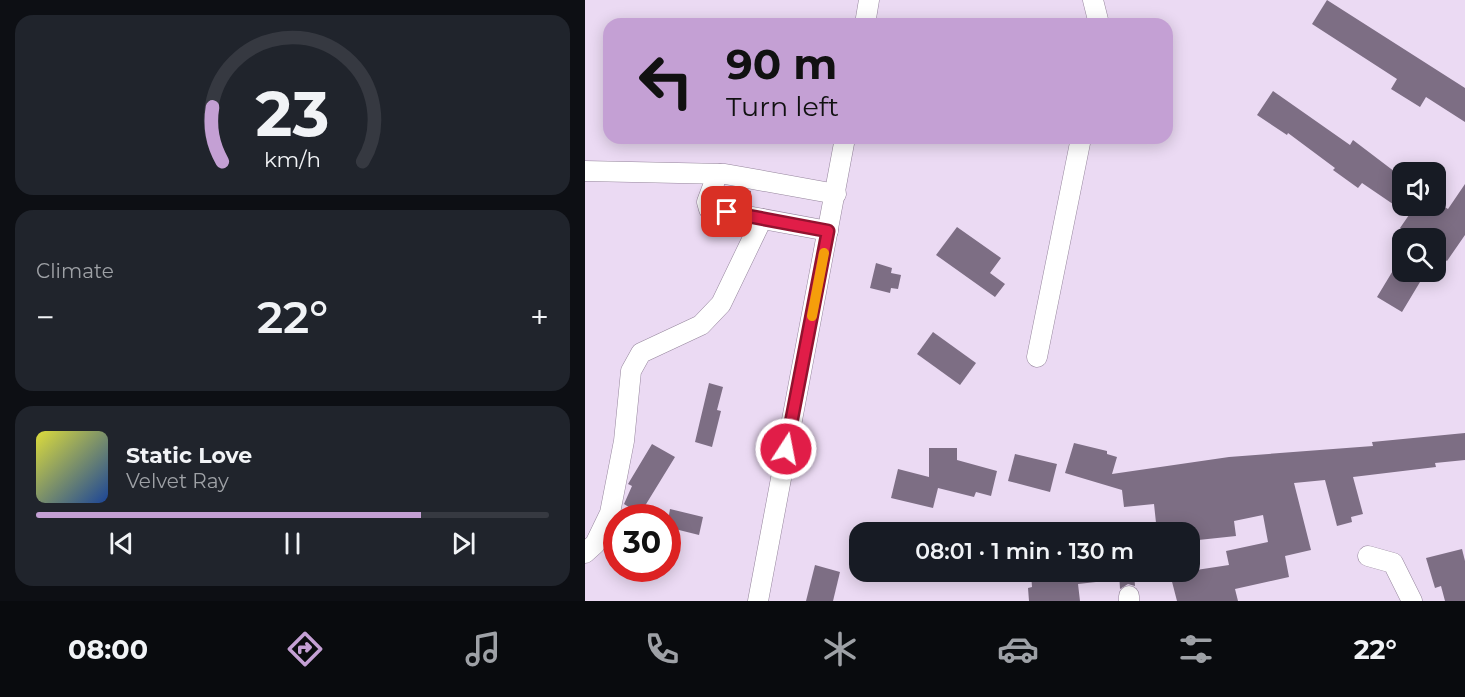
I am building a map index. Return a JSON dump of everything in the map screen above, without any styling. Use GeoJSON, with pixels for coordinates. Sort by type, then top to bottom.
{"type":"FeatureCollection","features":[{"type":"Feature","properties":{"kind":"street"},"geometry":{"type":"LineString","coordinates":[[866,18],[869,0]]}},
{"type":"Feature","properties":{"kind":"street"},"geometry":{"type":"LineString","coordinates":[[1093,0],[1098,18]]}},
{"type":"Feature","properties":{"kind":"street"},"geometry":{"type":"LineString","coordinates":[[758,601],[844,144]]}},
{"type":"Feature","properties":{"kind":"street"},"geometry":{"type":"LineString","coordinates":[[1037,357],[1080,144]]}},
{"type":"Feature","properties":{"kind":"street"},"geometry":{"type":"LineString","coordinates":[[585,171],[725,174],[836,194]]}},
{"type":"Feature","properties":{"kind":"street"},"geometry":{"type":"LineString","coordinates":[[720,174],[716,178],[707,202],[709,209],[828,231]]}},
{"type":"Feature","properties":{"kind":"street"},"geometry":{"type":"LineString","coordinates":[[585,553],[595,544],[610,513],[624,441],[631,371],[641,353],[701,325],[721,304],[762,219]]}},
{"type":"Feature","properties":{"kind":"street"},"geometry":{"type":"LineString","coordinates":[[1368,556],[1393,562],[1412,601]]}},
{"type":"Feature","properties":{"kind":"building"},"geometry":{"type":"Polygon","coordinates":[[[1327,0],[1465,88],[1465,122],[1426,97],[1420,107],[1391,89],[1397,79],[1312,24],[1327,0]]]}},
{"type":"Feature","properties":{"kind":"building"},"geometry":{"type":"Polygon","coordinates":[[[1273,91],[1350,145],[1353,140],[1392,170],[1392,203],[1362,183],[1358,188],[1288,133],[1287,135],[1257,115],[1273,91]]]}},
{"type":"Feature","properties":{"kind":"building"},"geometry":{"type":"Polygon","coordinates":[[[1465,184],[1465,235],[1447,261],[1446,228],[1400,228],[1408,216],[1446,216],[1446,208],[1448,209],[1465,184]]]}},
{"type":"Feature","properties":{"kind":"building"},"geometry":{"type":"Polygon","coordinates":[[[728,187],[751,191],[749,204],[726,200],[728,187]]]}},
{"type":"Feature","properties":{"kind":"building"},"geometry":{"type":"Polygon","coordinates":[[[957,227],[1001,258],[990,273],[1005,284],[995,297],[936,255],[957,227]]]}},
{"type":"Feature","properties":{"kind":"building"},"geometry":{"type":"Polygon","coordinates":[[[876,263],[892,268],[891,273],[901,275],[898,289],[891,288],[890,293],[870,288],[876,263]]]}},
{"type":"Feature","properties":{"kind":"building"},"geometry":{"type":"Polygon","coordinates":[[[1392,272],[1392,282],[1420,282],[1402,312],[1377,297],[1392,272]]]}},
{"type":"Feature","properties":{"kind":"building"},"geometry":{"type":"Polygon","coordinates":[[[933,332],[976,363],[960,385],[917,354],[933,332]]]}},
{"type":"Feature","properties":{"kind":"building"},"geometry":{"type":"Polygon","coordinates":[[[709,383],[723,387],[717,410],[721,411],[712,447],[695,442],[709,383]]]}},
{"type":"Feature","properties":{"kind":"building"},"geometry":{"type":"Polygon","coordinates":[[[1465,433],[1465,460],[1435,463],[1436,467],[1353,477],[1363,514],[1351,517],[1352,522],[1337,526],[1325,480],[1294,483],[1311,550],[1285,556],[1289,577],[1235,589],[1238,601],[1177,601],[1172,582],[1200,582],[1200,569],[1229,565],[1226,551],[1268,542],[1263,515],[1234,521],[1236,536],[1200,540],[1200,522],[1156,522],[1154,504],[1124,507],[1122,490],[1065,473],[1074,443],[1107,451],[1107,454],[1117,457],[1112,474],[1229,457],[1373,446],[1372,442],[1465,433]]]}},
{"type":"Feature","properties":{"kind":"building"},"geometry":{"type":"Polygon","coordinates":[[[652,444],[675,457],[646,504],[624,504],[632,486],[628,484],[652,444]]]}},
{"type":"Feature","properties":{"kind":"building"},"geometry":{"type":"Polygon","coordinates":[[[929,448],[957,448],[957,460],[997,471],[991,496],[976,492],[974,497],[938,488],[933,508],[891,498],[898,469],[929,477],[929,448]]]}},
{"type":"Feature","properties":{"kind":"building"},"geometry":{"type":"Polygon","coordinates":[[[1015,454],[1057,464],[1050,492],[1008,481],[1015,454]]]}},
{"type":"Feature","properties":{"kind":"building"},"geometry":{"type":"Polygon","coordinates":[[[681,512],[703,517],[699,535],[681,530],[681,512]]]}},
{"type":"Feature","properties":{"kind":"building"},"geometry":{"type":"Polygon","coordinates":[[[1462,549],[1465,561],[1465,601],[1445,601],[1441,586],[1435,588],[1426,558],[1462,549]]]}},
{"type":"Feature","properties":{"kind":"building"},"geometry":{"type":"Polygon","coordinates":[[[815,565],[840,572],[833,601],[806,601],[815,565]]]}},
{"type":"Feature","properties":{"kind":"building"},"geometry":{"type":"Polygon","coordinates":[[[1032,582],[1096,582],[1078,584],[1080,601],[1029,601],[1028,588],[1032,587],[1032,582]]]}},
{"type":"Feature","properties":{"kind":"building"},"geometry":{"type":"Polygon","coordinates":[[[1120,582],[1135,582],[1135,586],[1128,584],[1120,589],[1120,582]]]}},
{"type":"Feature","properties":{"kind":"slow traffic"},"geometry":{"type":"LineString","coordinates":[[812,316],[824,253]]}},
{"type":"Feature","properties":{"kind":"route"},"geometry":{"type":"LineString","coordinates":[[727,212],[828,231],[786,449]]}}]}
